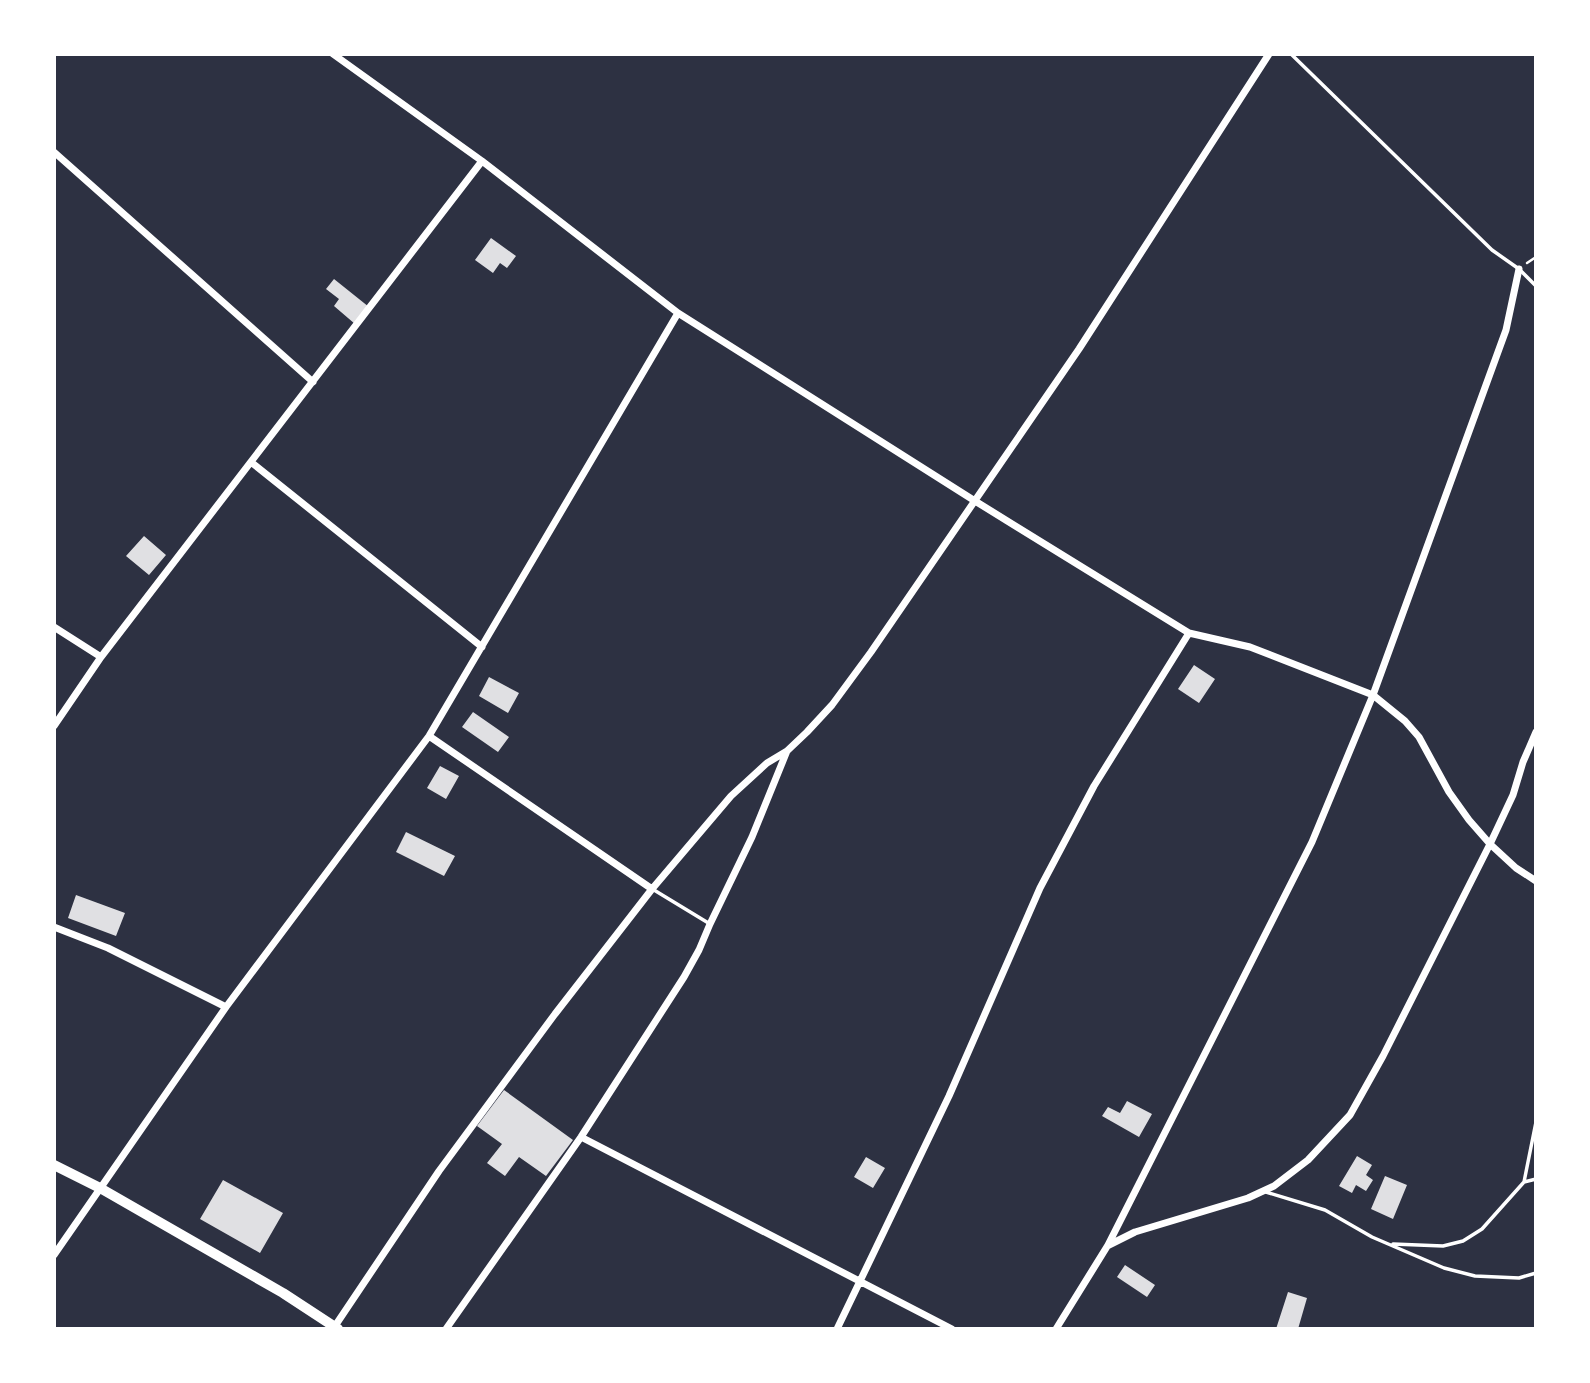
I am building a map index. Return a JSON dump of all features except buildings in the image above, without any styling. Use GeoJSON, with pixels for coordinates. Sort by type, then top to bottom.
{"type":"FeatureCollection","features":[{"type":"Feature","properties":{"kind":"main road"},"geometry":{"type":"LineString","coordinates":[[54,1165],[100,1188],[283,1293],[336,1328]]}},
{"type":"Feature","properties":{"kind":"street"},"geometry":{"type":"LineString","coordinates":[[333,54],[482,161],[678,313],[975,501],[1189,632],[1250,647],[1373,695],[1405,721],[1419,737],[1449,792],[1490,844],[1516,868],[1536,881]]}},
{"type":"Feature","properties":{"kind":"street"},"geometry":{"type":"LineString","coordinates":[[336,1328],[439,1171],[652,889],[731,796],[767,763],[787,751],[832,705],[1079,349],[1269,54]]}},
{"type":"Feature","properties":{"kind":"street"},"geometry":{"type":"LineString","coordinates":[[54,152],[313,382]]}},
{"type":"Feature","properties":{"kind":"street"},"geometry":{"type":"LineString","coordinates":[[54,726],[101,657],[482,161]]}},
{"type":"Feature","properties":{"kind":"street"},"geometry":{"type":"LineString","coordinates":[[1056,1329],[1108,1245],[1312,842],[1373,695],[1506,330],[1518,269]]}},
{"type":"Feature","properties":{"kind":"street"},"geometry":{"type":"LineString","coordinates":[[54,1255],[226,1007],[429,736],[678,313]]}},
{"type":"Feature","properties":{"kind":"street"},"geometry":{"type":"LineString","coordinates":[[251,462],[482,646]]}},
{"type":"Feature","properties":{"kind":"street"},"geometry":{"type":"LineString","coordinates":[[54,627],[101,657]]}},
{"type":"Feature","properties":{"kind":"street"},"geometry":{"type":"LineString","coordinates":[[836,1329],[949,1096],[1040,888],[1094,786],[1189,632]]}},
{"type":"Feature","properties":{"kind":"street"},"geometry":{"type":"LineString","coordinates":[[1108,1245],[1135,1232],[1248,1198],[1274,1186],[1308,1160],[1350,1115],[1383,1056],[1490,844],[1513,795],[1522,762],[1536,732]]}},
{"type":"Feature","properties":{"kind":"street"},"geometry":{"type":"LineString","coordinates":[[429,736],[652,889]]}},
{"type":"Feature","properties":{"kind":"street"},"geometry":{"type":"LineString","coordinates":[[446,1329],[581,1137],[684,977],[752,837],[787,751]]}},
{"type":"Feature","properties":{"kind":"street"},"geometry":{"type":"LineString","coordinates":[[54,928],[108,948],[226,1007]]}},
{"type":"Feature","properties":{"kind":"street"},"geometry":{"type":"LineString","coordinates":[[581,1137],[952,1329]]}},
{"type":"Feature","properties":{"kind":"lane"},"geometry":{"type":"LineString","coordinates":[[1291,54],[1492,250],[1536,286]]}},
{"type":"Feature","properties":{"kind":"lane"},"geometry":{"type":"LineString","coordinates":[[652,889],[710,924]]}},
{"type":"Feature","properties":{"kind":"lane"},"geometry":{"type":"LineString","coordinates":[[1387,1243],[1443,1246],[1463,1241],[1482,1229],[1524,1182],[1536,1122]]}},
{"type":"Feature","properties":{"kind":"lane"},"geometry":{"type":"LineString","coordinates":[[1524,1182],[1536,1179]]}},
{"type":"Feature","properties":{"kind":"lane"},"geometry":{"type":"LineString","coordinates":[[1262,1191],[1325,1210],[1372,1237],[1444,1268],[1475,1276],[1519,1278],[1536,1273]]}}]}
